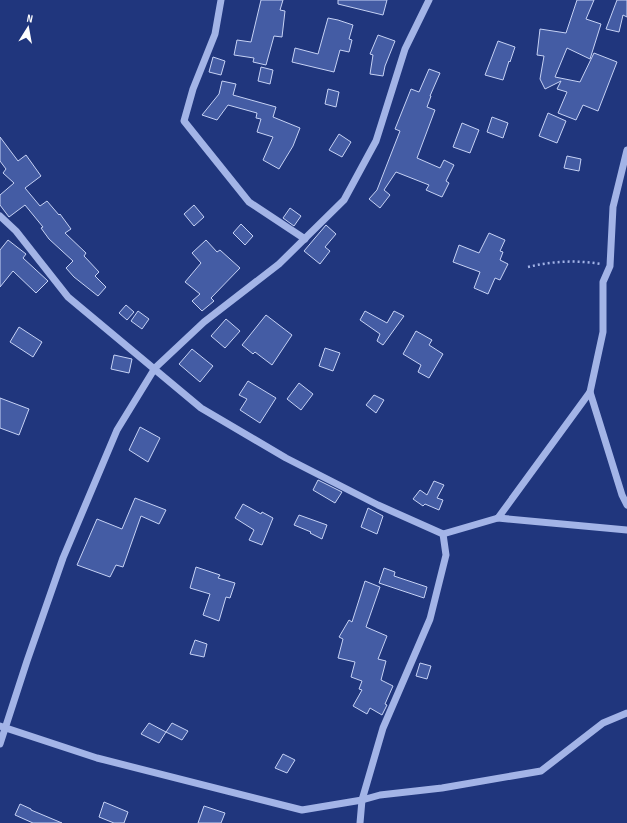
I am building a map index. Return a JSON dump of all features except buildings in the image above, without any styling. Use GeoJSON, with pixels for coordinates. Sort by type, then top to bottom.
{"type":"FeatureCollection","features":[{"type":"Feature","properties":{"kind":"street"},"geometry":{"type":"LineString","coordinates":[[220,0],[215,34],[193,89],[184,121],[249,202],[305,238]]}},
{"type":"Feature","properties":{"kind":"street"},"geometry":{"type":"LineString","coordinates":[[0,744],[2,727],[63,558],[117,430],[155,368],[204,322],[279,264],[344,200],[376,140],[405,49],[429,0]]}},
{"type":"Feature","properties":{"kind":"street"},"geometry":{"type":"LineString","coordinates":[[498,518],[590,392],[603,332],[603,282],[610,266],[613,207],[625,167],[627,150]]}},
{"type":"Feature","properties":{"kind":"street"},"geometry":{"type":"LineString","coordinates":[[0,216],[16,231],[68,297],[155,368],[201,408],[286,458],[378,505],[443,534],[498,518],[627,530]]}},
{"type":"Feature","properties":{"kind":"street"},"geometry":{"type":"LineString","coordinates":[[590,392],[622,495],[627,505]]}},
{"type":"Feature","properties":{"kind":"street"},"geometry":{"type":"LineString","coordinates":[[360,823],[362,800],[383,728],[430,619],[446,555],[443,534]]}},
{"type":"Feature","properties":{"kind":"street"},"geometry":{"type":"LineString","coordinates":[[2,727],[97,758],[302,810],[362,800],[380,795],[442,788],[541,771],[603,723],[627,713]]}},
{"type":"Feature","properties":{"kind":"path"},"geometry":{"type":"LineString","coordinates":[[528,267],[544,263],[563,262],[595,263],[610,266]]}}]}
